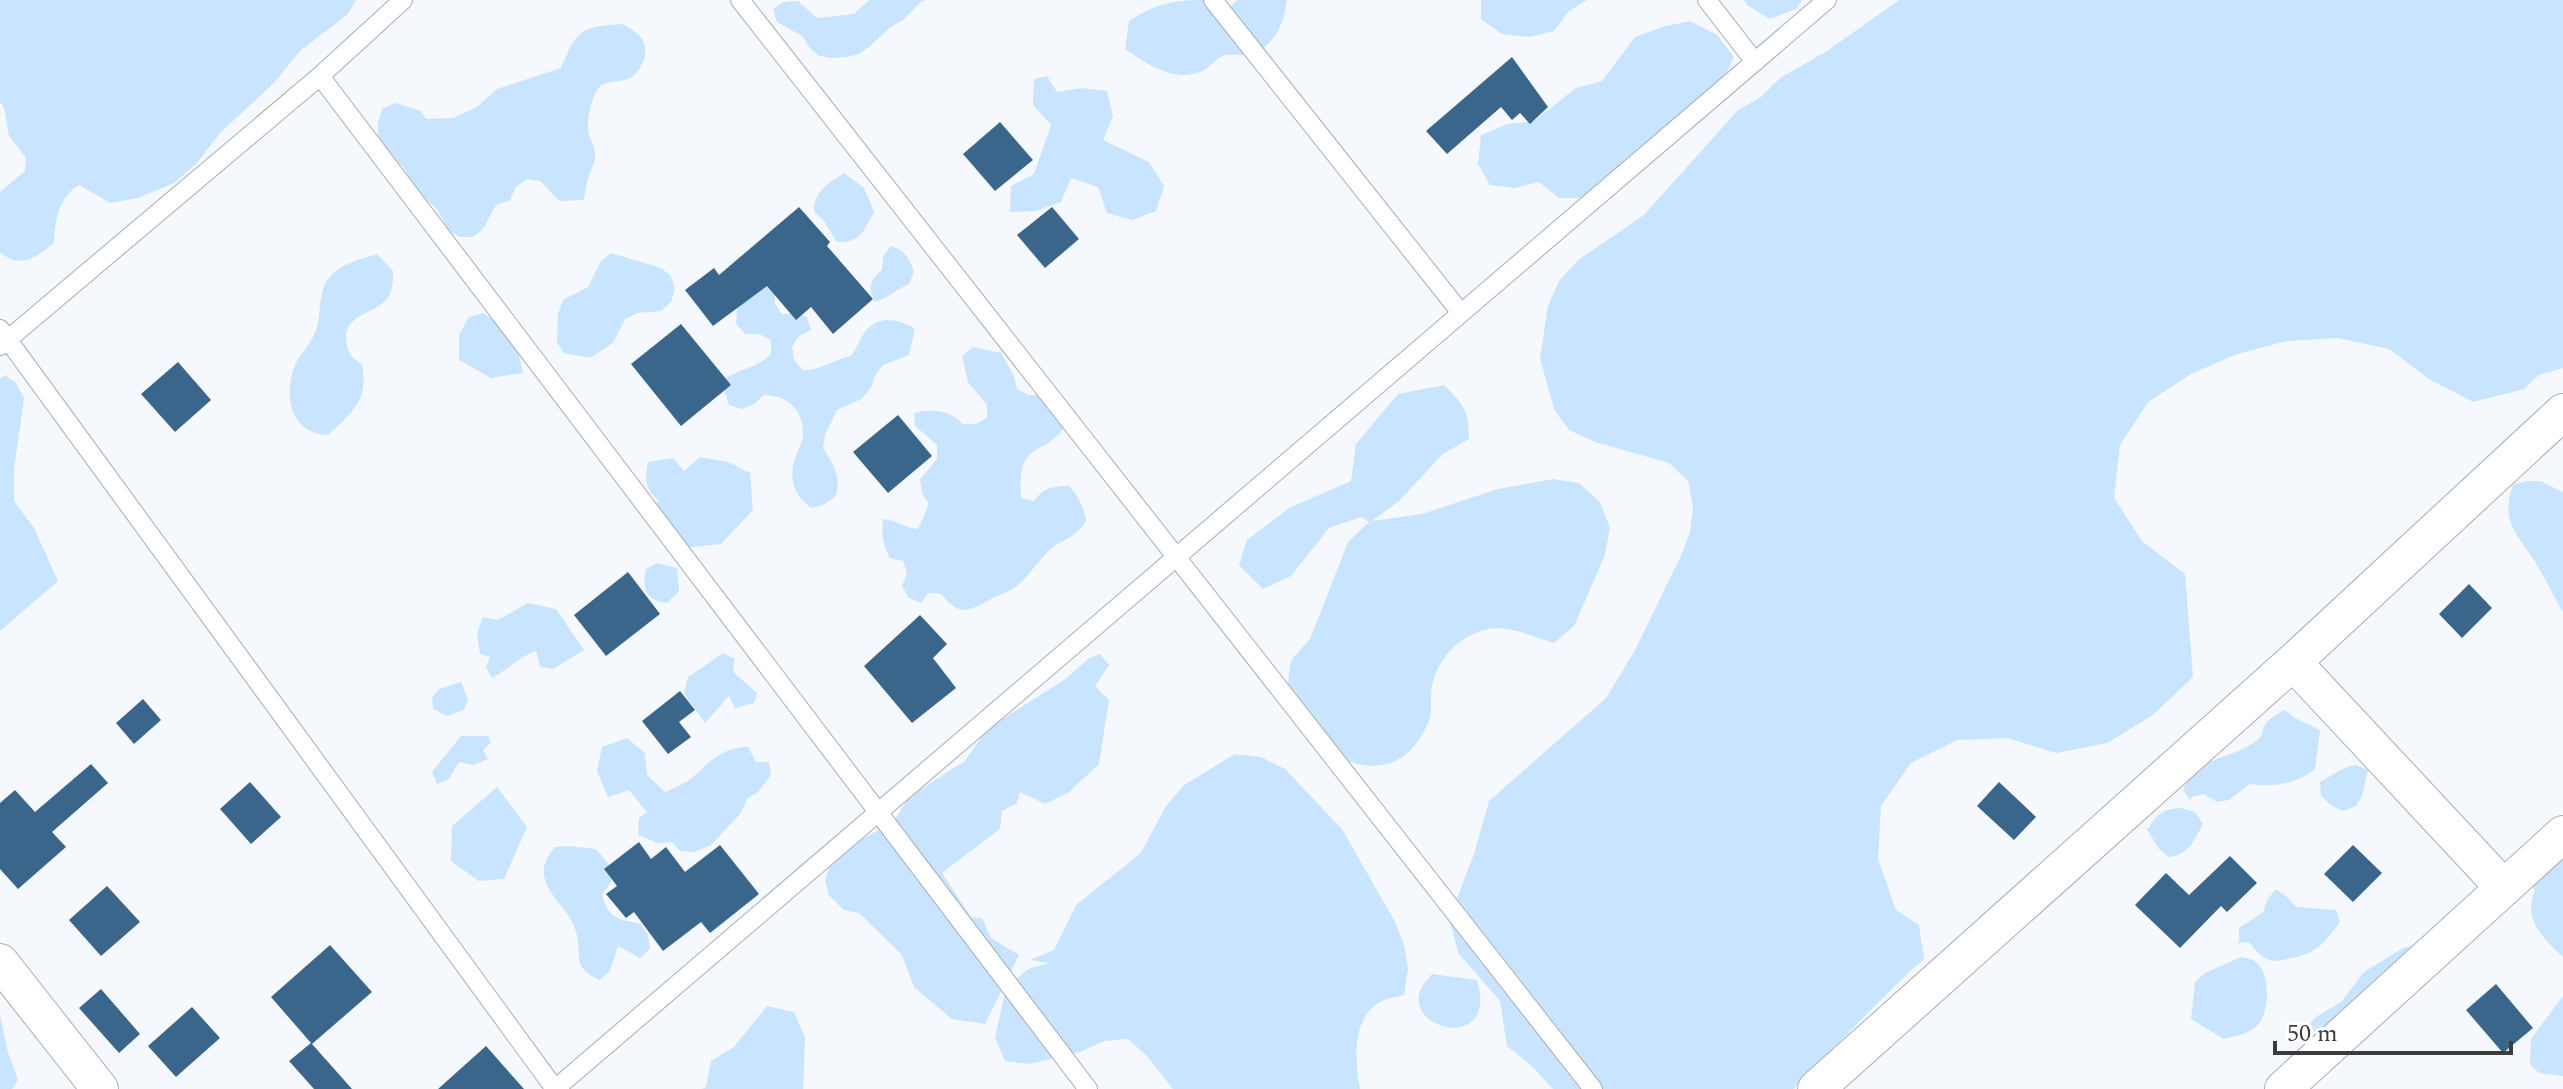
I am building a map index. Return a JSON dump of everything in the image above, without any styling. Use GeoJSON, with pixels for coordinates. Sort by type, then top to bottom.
{"type":"FeatureCollection","features":[{"type":"Feature","properties":{"kind":"street"},"geometry":{"type":"LineString","coordinates":[[1816,1089],[2293,662],[2563,412]]}},
{"type":"Feature","properties":{"kind":"street"},"geometry":{"type":"LineString","coordinates":[[2293,662],[2504,888]]}},
{"type":"Feature","properties":{"kind":"street"},"geometry":{"type":"LineString","coordinates":[[2283,1089],[2563,834]]}},
{"type":"Feature","properties":{"kind":"street"},"geometry":{"type":"LineString","coordinates":[[0,962],[100,1089]]}},
{"type":"Feature","properties":{"kind":"lane"},"geometry":{"type":"LineString","coordinates":[[403,0],[320,76],[3,338],[555,1089],[1827,0]]}},
{"type":"Feature","properties":{"kind":"lane"},"geometry":{"type":"LineString","coordinates":[[740,0],[1593,1089]]}},
{"type":"Feature","properties":{"kind":"lane"},"geometry":{"type":"LineString","coordinates":[[1213,0],[1461,313]]}},
{"type":"Feature","properties":{"kind":"lane"},"geometry":{"type":"LineString","coordinates":[[1707,0],[1755,62]]}},
{"type":"Feature","properties":{"kind":"lane"},"geometry":{"type":"LineString","coordinates":[[320,76],[1088,1089]]}},
{"type":"Feature","properties":{"kind":"shaded area"},"geometry":{"type":"Polygon","coordinates":[[[0,0],[356,0],[347,15],[300,51],[273,84],[221,132],[196,164],[174,183],[138,198],[110,203],[79,185],[62,203],[54,243],[35,257],[21,261],[0,252],[0,192],[25,171],[26,158],[9,136],[0,102],[0,0]]]}},
{"type":"Feature","properties":{"kind":"shaded area"},"geometry":{"type":"Polygon","coordinates":[[[869,0],[927,0],[859,54],[832,58],[819,56],[802,36],[777,22],[773,9],[784,2],[798,1],[817,18],[854,14],[869,0]]]}},
{"type":"Feature","properties":{"kind":"shaded area"},"geometry":{"type":"Polygon","coordinates":[[[1204,0],[1226,11],[1237,0],[1287,0],[1281,25],[1266,45],[1251,54],[1222,56],[1200,72],[1170,73],[1151,66],[1125,49],[1129,21],[1165,4],[1204,0]]]}},
{"type":"Feature","properties":{"kind":"shaded area"},"geometry":{"type":"Polygon","coordinates":[[[1481,0],[1587,0],[1569,11],[1554,31],[1529,37],[1502,34],[1481,19],[1481,0]]]}},
{"type":"Feature","properties":{"kind":"shaded area"},"geometry":{"type":"Polygon","coordinates":[[[1744,0],[1802,0],[1796,9],[1770,19],[1744,0]]]}},
{"type":"Feature","properties":{"kind":"shaded area"},"geometry":{"type":"Polygon","coordinates":[[[1899,0],[2563,0],[2563,368],[2539,375],[2524,389],[2473,402],[2429,379],[2389,349],[2338,338],[2287,341],[2237,354],[2191,374],[2148,402],[2120,445],[2114,498],[2142,541],[2185,574],[2193,677],[2153,715],[2107,743],[2056,753],[2008,738],[1957,740],[1911,763],[1881,806],[1878,859],[1896,910],[1919,925],[1924,959],[1793,1089],[1553,1089],[1532,1066],[1507,1046],[1500,1001],[1459,954],[1449,919],[1474,854],[1489,801],[1606,698],[1634,652],[1681,556],[1690,532],[1693,507],[1688,481],[1669,463],[1595,442],[1569,430],[1554,409],[1540,358],[1548,306],[1559,281],[1578,260],[1644,215],[1738,110],[1761,97],[1780,78],[1827,51],[1899,0]]]}},
{"type":"Feature","properties":{"kind":"shaded area"},"geometry":{"type":"Polygon","coordinates":[[[1690,21],[1717,35],[1734,57],[1724,79],[1586,198],[1559,198],[1539,182],[1515,188],[1490,185],[1478,164],[1481,135],[1508,124],[1534,121],[1576,88],[1602,81],[1635,37],[1690,21]]]}},
{"type":"Feature","properties":{"kind":"shaded area"},"geometry":{"type":"Polygon","coordinates":[[[622,24],[642,38],[645,54],[635,75],[603,84],[594,97],[588,124],[595,158],[584,200],[559,201],[540,181],[527,179],[516,187],[510,200],[496,205],[483,229],[473,237],[460,237],[449,231],[437,209],[418,192],[404,168],[385,149],[378,136],[382,109],[395,103],[421,111],[426,119],[453,118],[477,107],[497,89],[561,68],[576,38],[588,29],[622,24]]]}},
{"type":"Feature","properties":{"kind":"shaded area"},"geometry":{"type":"Polygon","coordinates":[[[1047,76],[1057,92],[1082,88],[1107,91],[1113,116],[1103,140],[1149,162],[1164,186],[1156,211],[1132,220],[1107,213],[1098,187],[1071,178],[1061,202],[1036,211],[1010,212],[1011,186],[1034,174],[1051,125],[1033,105],[1034,79],[1047,76]]]}},
{"type":"Feature","properties":{"kind":"shaded area"},"geometry":{"type":"Polygon","coordinates":[[[844,173],[864,188],[874,212],[857,238],[837,242],[824,221],[814,212],[816,199],[823,189],[844,173]]]}},
{"type":"Feature","properties":{"kind":"shaded area"},"geometry":{"type":"Polygon","coordinates":[[[891,246],[906,255],[914,272],[909,284],[875,302],[871,284],[882,270],[883,257],[891,246]]]}},
{"type":"Feature","properties":{"kind":"shaded area"},"geometry":{"type":"Polygon","coordinates":[[[611,253],[661,268],[671,276],[675,289],[671,302],[661,311],[637,313],[625,319],[613,343],[590,358],[564,353],[557,342],[558,314],[563,300],[588,287],[601,261],[611,253]]]}},
{"type":"Feature","properties":{"kind":"shaded area"},"geometry":{"type":"Polygon","coordinates":[[[377,254],[393,271],[390,293],[384,302],[356,319],[347,330],[347,348],[362,364],[361,397],[328,435],[315,433],[298,421],[290,401],[295,365],[315,333],[322,292],[328,279],[344,266],[377,254]]]}},
{"type":"Feature","properties":{"kind":"shaded area"},"geometry":{"type":"Polygon","coordinates":[[[774,278],[775,304],[782,314],[795,313],[807,317],[811,330],[799,336],[792,347],[794,360],[803,370],[816,369],[851,356],[865,332],[876,323],[896,321],[915,329],[909,355],[883,365],[871,388],[861,399],[837,410],[825,435],[823,448],[836,470],[836,496],[812,508],[801,499],[793,481],[793,466],[803,435],[797,411],[787,401],[764,395],[742,409],[729,405],[725,392],[725,379],[771,354],[771,340],[759,334],[745,334],[736,323],[738,298],[774,278]]]}},
{"type":"Feature","properties":{"kind":"shaded area"},"geometry":{"type":"Polygon","coordinates":[[[484,313],[500,326],[517,347],[523,373],[491,378],[459,360],[459,335],[469,317],[484,313]]]}},
{"type":"Feature","properties":{"kind":"shaded area"},"geometry":{"type":"Polygon","coordinates":[[[973,347],[1001,353],[1014,376],[1017,389],[1028,395],[1041,395],[1067,423],[1050,442],[1034,451],[1023,465],[1021,498],[1034,501],[1049,489],[1069,486],[1080,502],[1086,521],[1074,535],[1047,552],[1017,586],[964,610],[953,606],[941,594],[928,593],[921,603],[909,598],[902,586],[907,573],[903,561],[890,558],[883,540],[882,525],[883,519],[918,529],[929,504],[922,493],[920,479],[937,459],[937,445],[915,426],[914,413],[940,411],[952,415],[963,424],[976,424],[987,418],[987,405],[968,382],[962,356],[973,347]]]}},
{"type":"Feature","properties":{"kind":"shaded area"},"geometry":{"type":"Polygon","coordinates":[[[5,375],[15,382],[24,398],[14,469],[14,501],[34,528],[58,581],[0,631],[0,379],[5,375]]]}},
{"type":"Feature","properties":{"kind":"shaded area"},"geometry":{"type":"Polygon","coordinates":[[[1444,385],[1464,409],[1469,439],[1443,454],[1399,501],[1372,521],[1422,514],[1498,489],[1553,479],[1579,483],[1600,502],[1610,528],[1605,555],[1574,626],[1554,643],[1507,629],[1494,628],[1469,636],[1441,662],[1432,686],[1429,719],[1416,744],[1400,759],[1390,763],[1358,764],[1330,752],[1287,692],[1292,659],[1310,639],[1348,542],[1369,522],[1361,517],[1329,528],[1291,576],[1263,589],[1239,565],[1247,540],[1289,508],[1351,481],[1356,444],[1398,394],[1444,385]]]}},
{"type":"Feature","properties":{"kind":"shaded area"},"geometry":{"type":"Polygon","coordinates":[[[700,457],[728,462],[750,473],[753,510],[721,544],[684,548],[654,510],[658,500],[650,491],[646,473],[648,462],[673,458],[684,471],[700,457]]]}},
{"type":"Feature","properties":{"kind":"shaded area"},"geometry":{"type":"Polygon","coordinates":[[[2540,481],[2563,492],[2563,612],[2510,520],[2509,498],[2513,485],[2540,481]]]}},
{"type":"Feature","properties":{"kind":"shaded area"},"geometry":{"type":"Polygon","coordinates":[[[657,563],[677,568],[679,591],[667,603],[654,599],[645,588],[646,569],[657,563]]]}},
{"type":"Feature","properties":{"kind":"shaded area"},"geometry":{"type":"Polygon","coordinates":[[[528,603],[556,609],[584,650],[553,669],[540,667],[536,651],[492,678],[486,667],[490,657],[480,654],[477,634],[483,617],[498,620],[528,603]]]}},
{"type":"Feature","properties":{"kind":"shaded area"},"geometry":{"type":"Polygon","coordinates":[[[723,653],[735,659],[733,672],[757,693],[754,703],[735,708],[729,696],[705,723],[684,694],[688,677],[723,653]]]}},
{"type":"Feature","properties":{"kind":"shaded area"},"geometry":{"type":"Polygon","coordinates":[[[1100,654],[1109,665],[1095,686],[1109,700],[1099,764],[1069,792],[1045,804],[1020,792],[1017,803],[1002,811],[1000,829],[942,873],[971,917],[982,918],[991,938],[1019,955],[985,1024],[952,1019],[914,987],[902,955],[859,913],[844,910],[829,895],[825,880],[833,856],[894,821],[909,797],[965,761],[987,729],[1067,678],[1088,659],[1100,654]]]}},
{"type":"Feature","properties":{"kind":"shaded area"},"geometry":{"type":"Polygon","coordinates":[[[461,682],[468,699],[464,710],[447,716],[433,709],[432,698],[439,689],[461,682]]]}},
{"type":"Feature","properties":{"kind":"shaded area"},"geometry":{"type":"Polygon","coordinates":[[[2285,710],[2320,730],[2315,769],[2301,778],[2284,783],[2250,784],[2229,800],[2217,802],[2204,794],[2190,800],[2183,790],[2198,770],[2256,741],[2267,723],[2285,710]]]}},
{"type":"Feature","properties":{"kind":"shaded area"},"geometry":{"type":"Polygon","coordinates":[[[461,736],[488,736],[491,743],[483,750],[488,759],[473,765],[459,762],[449,779],[437,784],[432,772],[461,736]]]}},
{"type":"Feature","properties":{"kind":"shaded area"},"geometry":{"type":"Polygon","coordinates":[[[627,738],[645,753],[647,775],[665,792],[688,781],[718,756],[732,749],[748,747],[756,762],[769,762],[771,775],[758,792],[747,799],[740,814],[711,845],[694,852],[680,851],[672,842],[658,843],[638,835],[639,818],[647,812],[629,790],[608,797],[597,771],[602,747],[627,738]]]}},
{"type":"Feature","properties":{"kind":"shaded area"},"geometry":{"type":"Polygon","coordinates":[[[1235,754],[1261,757],[1285,769],[1342,829],[1394,920],[1404,944],[1408,969],[1404,995],[1380,1002],[1371,1009],[1360,1030],[1356,1054],[1360,1089],[1173,1089],[1147,1056],[1128,1039],[1104,1041],[1080,1052],[1030,1064],[1005,1061],[995,1038],[1006,987],[1028,969],[1049,963],[1030,960],[1054,950],[1076,905],[1141,853],[1166,806],[1184,785],[1235,754]]]}},
{"type":"Feature","properties":{"kind":"shaded area"},"geometry":{"type":"Polygon","coordinates":[[[2356,765],[2368,770],[2362,796],[2356,806],[2343,811],[2321,796],[2320,782],[2356,765]]]}},
{"type":"Feature","properties":{"kind":"shaded area"},"geometry":{"type":"Polygon","coordinates":[[[497,787],[527,827],[504,879],[479,881],[451,861],[452,826],[497,787]]]}},
{"type":"Feature","properties":{"kind":"shaded area"},"geometry":{"type":"Polygon","coordinates":[[[2181,808],[2195,812],[2203,824],[2186,850],[2169,857],[2159,849],[2146,828],[2162,813],[2181,808]]]}},
{"type":"Feature","properties":{"kind":"shaded area"},"geometry":{"type":"Polygon","coordinates":[[[555,847],[596,849],[612,868],[611,882],[602,894],[607,909],[620,919],[641,924],[648,935],[650,949],[640,958],[618,946],[610,971],[600,980],[581,965],[575,929],[545,881],[547,860],[555,847]]]}},
{"type":"Feature","properties":{"kind":"shaded area"},"geometry":{"type":"Polygon","coordinates":[[[2563,854],[2563,957],[2542,936],[2533,919],[2531,911],[2535,891],[2530,882],[2563,854]]]}},
{"type":"Feature","properties":{"kind":"shaded area"},"geometry":{"type":"Polygon","coordinates":[[[2276,889],[2296,907],[2336,910],[2340,922],[2318,947],[2288,959],[2269,960],[2249,942],[2236,943],[2239,941],[2239,928],[2263,912],[2267,900],[2276,889]]]}},
{"type":"Feature","properties":{"kind":"shaded area"},"geometry":{"type":"Polygon","coordinates":[[[2420,944],[2319,1036],[2308,1026],[2316,1017],[2341,1002],[2364,972],[2403,948],[2420,944]]]}},
{"type":"Feature","properties":{"kind":"shaded area"},"geometry":{"type":"Polygon","coordinates":[[[2241,957],[2260,966],[2266,982],[2265,1010],[2255,1028],[2224,1039],[2191,1019],[2195,982],[2205,973],[2241,957]]]}},
{"type":"Feature","properties":{"kind":"shaded area"},"geometry":{"type":"Polygon","coordinates":[[[1432,974],[1477,980],[1480,1002],[1476,1017],[1466,1025],[1453,1028],[1428,1018],[1420,1008],[1419,995],[1432,974]]]}},
{"type":"Feature","properties":{"kind":"shaded area"},"geometry":{"type":"Polygon","coordinates":[[[2563,996],[2563,1076],[2539,1073],[2530,1064],[2531,1039],[2563,996]]]}},
{"type":"Feature","properties":{"kind":"shaded area"},"geometry":{"type":"Polygon","coordinates":[[[767,1006],[794,1012],[805,1037],[803,1089],[702,1089],[706,1087],[711,1061],[734,1047],[767,1006]]]}},
{"type":"Feature","properties":{"kind":"shaded area"},"geometry":{"type":"Polygon","coordinates":[[[0,1014],[7,1049],[18,1080],[12,1089],[0,1089],[0,1014]]]}},
{"type":"Feature","properties":{"kind":"building"},"geometry":{"type":"Polygon","coordinates":[[[1512,57],[1548,107],[1530,124],[1520,113],[1512,120],[1501,107],[1447,154],[1426,131],[1512,57]]]}},
{"type":"Feature","properties":{"kind":"building"},"geometry":{"type":"Polygon","coordinates":[[[1000,122],[1033,160],[995,191],[963,154],[1000,122]]]}},
{"type":"Feature","properties":{"kind":"building"},"geometry":{"type":"Polygon","coordinates":[[[799,207],[830,242],[827,246],[873,299],[833,334],[811,307],[796,320],[767,286],[713,326],[685,290],[714,268],[719,275],[799,207]]]}},
{"type":"Feature","properties":{"kind":"building"},"geometry":{"type":"Polygon","coordinates":[[[1052,207],[1079,239],[1045,268],[1017,235],[1052,207]]]}},
{"type":"Feature","properties":{"kind":"building"},"geometry":{"type":"Polygon","coordinates":[[[681,324],[731,385],[681,426],[631,364],[681,324]]]}},
{"type":"Feature","properties":{"kind":"building"},"geometry":{"type":"Polygon","coordinates":[[[178,362],[211,400],[175,432],[141,394],[178,362]]]}},
{"type":"Feature","properties":{"kind":"building"},"geometry":{"type":"Polygon","coordinates":[[[898,415],[932,456],[888,493],[853,452],[898,415]]]}},
{"type":"Feature","properties":{"kind":"building"},"geometry":{"type":"Polygon","coordinates":[[[628,572],[660,614],[606,656],[574,615],[628,572]]]}},
{"type":"Feature","properties":{"kind":"building"},"geometry":{"type":"Polygon","coordinates":[[[2469,584],[2492,608],[2462,638],[2439,614],[2469,584]]]}},
{"type":"Feature","properties":{"kind":"building"},"geometry":{"type":"Polygon","coordinates":[[[920,615],[947,644],[933,658],[956,688],[912,723],[864,666],[920,615]]]}},
{"type":"Feature","properties":{"kind":"building"},"geometry":{"type":"Polygon","coordinates":[[[680,691],[695,710],[679,722],[691,737],[668,754],[642,721],[680,691]]]}},
{"type":"Feature","properties":{"kind":"building"},"geometry":{"type":"Polygon","coordinates":[[[143,699],[161,720],[134,744],[116,723],[143,699]]]}},
{"type":"Feature","properties":{"kind":"building"},"geometry":{"type":"Polygon","coordinates":[[[91,764],[108,783],[52,832],[66,847],[18,889],[0,869],[0,803],[15,790],[35,812],[91,764]]]}},
{"type":"Feature","properties":{"kind":"building"},"geometry":{"type":"Polygon","coordinates":[[[250,782],[281,817],[251,844],[220,809],[250,782]]]}},
{"type":"Feature","properties":{"kind":"building"},"geometry":{"type":"Polygon","coordinates":[[[1999,782],[2036,817],[2014,840],[1977,806],[1999,782]]]}},
{"type":"Feature","properties":{"kind":"building"},"geometry":{"type":"Polygon","coordinates":[[[639,842],[651,859],[666,847],[685,872],[720,845],[759,894],[710,933],[701,922],[663,951],[634,912],[626,918],[606,894],[617,886],[604,869],[639,842]]]}},
{"type":"Feature","properties":{"kind":"building"},"geometry":{"type":"Polygon","coordinates":[[[2353,845],[2382,873],[2353,902],[2324,874],[2353,845]]]}},
{"type":"Feature","properties":{"kind":"building"},"geometry":{"type":"Polygon","coordinates":[[[2230,856],[2257,883],[2227,912],[2221,906],[2180,948],[2135,905],[2166,873],[2189,895],[2230,856]]]}},
{"type":"Feature","properties":{"kind":"building"},"geometry":{"type":"Polygon","coordinates":[[[107,886],[140,922],[101,956],[69,920],[107,886]]]}},
{"type":"Feature","properties":{"kind":"building"},"geometry":{"type":"Polygon","coordinates":[[[330,945],[372,992],[312,1044],[352,1089],[314,1089],[289,1061],[311,1043],[271,997],[330,945]]]}},
{"type":"Feature","properties":{"kind":"building"},"geometry":{"type":"Polygon","coordinates":[[[2496,984],[2533,1028],[2503,1053],[2466,1010],[2496,984]]]}},
{"type":"Feature","properties":{"kind":"building"},"geometry":{"type":"Polygon","coordinates":[[[101,989],[140,1034],[119,1053],[79,1008],[101,989]]]}},
{"type":"Feature","properties":{"kind":"building"},"geometry":{"type":"Polygon","coordinates":[[[192,1007],[220,1038],[176,1077],[148,1046],[192,1007]]]}},
{"type":"Feature","properties":{"kind":"building"},"geometry":{"type":"Polygon","coordinates":[[[486,1046],[524,1089],[438,1089],[486,1046]]]}}]}
